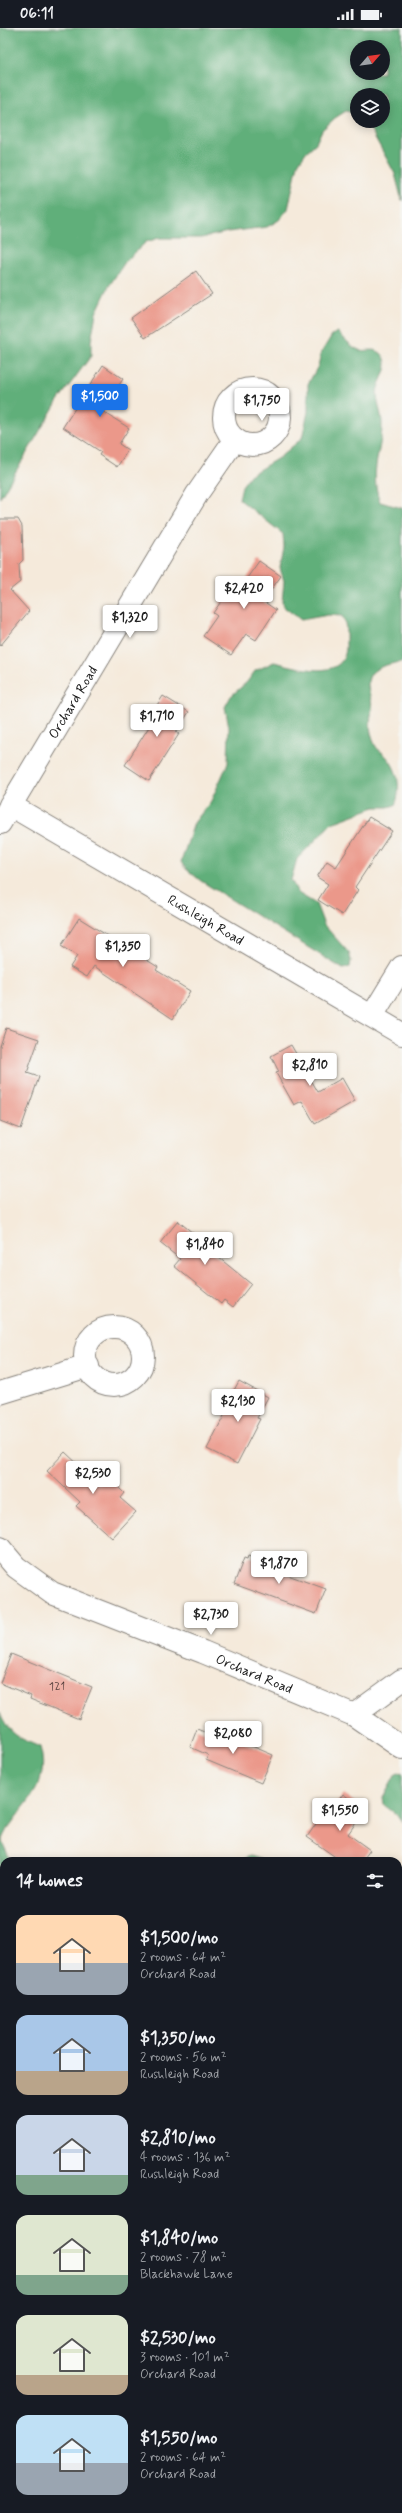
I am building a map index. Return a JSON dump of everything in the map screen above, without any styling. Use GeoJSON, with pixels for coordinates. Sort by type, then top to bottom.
{"type":"FeatureCollection","features":[{"type":"Feature","properties":{"kind":"street","name":"Orchard Road"},"geometry":{"type":"LineString","coordinates":[[5,814],[197,494],[235,439]]}},
{"type":"Feature","properties":{"kind":"street","name":"Rushleigh Road"},"geometry":{"type":"LineString","coordinates":[[5,814],[372,1016],[402,1034]]}},
{"type":"Feature","properties":{"kind":"street"},"geometry":{"type":"LineString","coordinates":[[372,1016],[402,967]]}},
{"type":"Feature","properties":{"kind":"street"},"geometry":{"type":"LineString","coordinates":[[0,1393],[88,1366]]}},
{"type":"Feature","properties":{"kind":"street","name":"Orchard Road"},"geometry":{"type":"LineString","coordinates":[[0,1548],[16,1567],[52,1593],[203,1652],[354,1715],[402,1748]]}},
{"type":"Feature","properties":{"kind":"street"},"geometry":{"type":"LineString","coordinates":[[354,1715],[402,1680]]}},
{"type":"Feature","properties":{"kind":"green space"},"geometry":{"type":"Polygon","coordinates":[[[0,28],[402,28],[402,201],[395,174],[370,128],[390,128],[390,88],[350,88],[350,112],[346,111],[335,118],[322,130],[316,143],[306,152],[298,164],[288,209],[279,220],[267,227],[228,232],[201,238],[159,238],[146,242],[125,262],[109,286],[96,313],[91,341],[91,356],[57,402],[0,498],[0,28]]]}},
{"type":"Feature","properties":{"kind":"green space"},"geometry":{"type":"Polygon","coordinates":[[[338,332],[356,349],[375,350],[384,357],[386,361],[385,370],[377,394],[382,421],[382,432],[375,479],[380,502],[402,508],[402,662],[385,665],[375,670],[371,674],[368,685],[372,704],[370,726],[371,735],[376,747],[390,761],[396,773],[398,779],[397,799],[395,805],[388,807],[375,807],[332,823],[297,859],[291,880],[298,893],[316,904],[324,925],[349,953],[351,960],[350,967],[343,969],[201,881],[185,868],[181,862],[194,823],[211,801],[228,763],[229,727],[225,707],[231,696],[247,682],[255,671],[274,662],[295,667],[319,670],[330,668],[339,664],[344,656],[346,629],[342,616],[328,615],[301,620],[284,607],[282,602],[284,581],[280,568],[284,547],[283,534],[239,499],[242,486],[250,475],[280,457],[302,438],[308,412],[308,384],[318,366],[321,353],[332,335],[338,332]]]}},
{"type":"Feature","properties":{"kind":"green space"},"geometry":{"type":"Polygon","coordinates":[[[0,1713],[16,1735],[40,1747],[43,1763],[41,1776],[37,1787],[31,1798],[8,1829],[2,1842],[9,1857],[0,1857],[0,1713]]]}},
{"type":"Feature","properties":{"kind":"green space"},"geometry":{"type":"Polygon","coordinates":[[[402,1772],[402,1823],[396,1814],[384,1805],[383,1798],[396,1774],[402,1772]]]}},
{"type":"Feature","properties":{"kind":"building"},"geometry":{"type":"Polygon","coordinates":[[[196,271],[212,294],[145,338],[131,318],[196,271]]]}},
{"type":"Feature","properties":{"kind":"building"},"geometry":{"type":"Polygon","coordinates":[[[103,365],[123,379],[102,411],[129,428],[119,444],[128,450],[117,467],[99,455],[101,452],[63,427],[103,365]]]}},
{"type":"Feature","properties":{"kind":"building"},"geometry":{"type":"Polygon","coordinates":[[[0,519],[18,519],[22,526],[23,560],[19,564],[20,582],[10,590],[29,611],[0,646],[0,519]]]}},
{"type":"Feature","properties":{"kind":"building"},"geometry":{"type":"Polygon","coordinates":[[[259,561],[281,576],[263,601],[276,610],[256,640],[246,634],[231,655],[203,636],[217,616],[213,613],[234,583],[240,588],[259,561]]]}},
{"type":"Feature","properties":{"kind":"building"},"geometry":{"type":"Polygon","coordinates":[[[163,696],[189,712],[176,732],[179,734],[149,781],[125,765],[152,722],[148,719],[163,696]]]}},
{"type":"Feature","properties":{"kind":"building"},"geometry":{"type":"Polygon","coordinates":[[[369,817],[392,831],[355,887],[358,890],[342,915],[318,900],[328,884],[317,877],[327,861],[336,867],[369,817]]]}},
{"type":"Feature","properties":{"kind":"building"},"geometry":{"type":"Polygon","coordinates":[[[79,918],[158,967],[156,970],[190,991],[173,1019],[94,966],[87,977],[70,967],[77,956],[61,946],[79,918]]]}},
{"type":"Feature","properties":{"kind":"building"},"geometry":{"type":"Polygon","coordinates":[[[6,1028],[39,1039],[27,1073],[39,1077],[21,1129],[0,1121],[0,1046],[6,1028]]]}},
{"type":"Feature","properties":{"kind":"building"},"geometry":{"type":"Polygon","coordinates":[[[291,1045],[318,1092],[342,1078],[355,1101],[315,1124],[302,1101],[294,1105],[276,1073],[279,1072],[271,1056],[291,1045]]]}},
{"type":"Feature","properties":{"kind":"building"},"geometry":{"type":"Polygon","coordinates":[[[178,1221],[198,1237],[196,1239],[251,1284],[233,1307],[224,1300],[221,1304],[174,1266],[180,1259],[160,1243],[178,1221]]]}},
{"type":"Feature","properties":{"kind":"building"},"geometry":{"type":"Polygon","coordinates":[[[239,1381],[268,1397],[257,1418],[260,1419],[237,1464],[207,1449],[229,1406],[226,1405],[239,1381]]]}},
{"type":"Feature","properties":{"kind":"building"},"geometry":{"type":"Polygon","coordinates":[[[65,1452],[99,1484],[107,1476],[124,1493],[120,1498],[136,1512],[112,1538],[76,1506],[80,1502],[47,1471],[65,1452]]]}},
{"type":"Feature","properties":{"kind":"building"},"geometry":{"type":"Polygon","coordinates":[[[248,1556],[268,1563],[266,1567],[326,1589],[316,1614],[234,1584],[244,1558],[247,1559],[248,1556]]]}},
{"type":"Feature","properties":{"kind":"building"},"geometry":{"type":"Polygon","coordinates":[[[11,1654],[92,1687],[79,1719],[30,1699],[31,1696],[0,1683],[11,1654]]]}},
{"type":"Feature","properties":{"kind":"building"},"geometry":{"type":"Polygon","coordinates":[[[197,1729],[219,1738],[221,1733],[273,1755],[261,1783],[206,1760],[208,1755],[190,1747],[197,1729]]]}},
{"type":"Feature","properties":{"kind":"building"},"geometry":{"type":"Polygon","coordinates":[[[343,1794],[365,1810],[348,1834],[370,1850],[365,1857],[335,1857],[307,1837],[322,1815],[326,1818],[343,1794]]]}}]}
